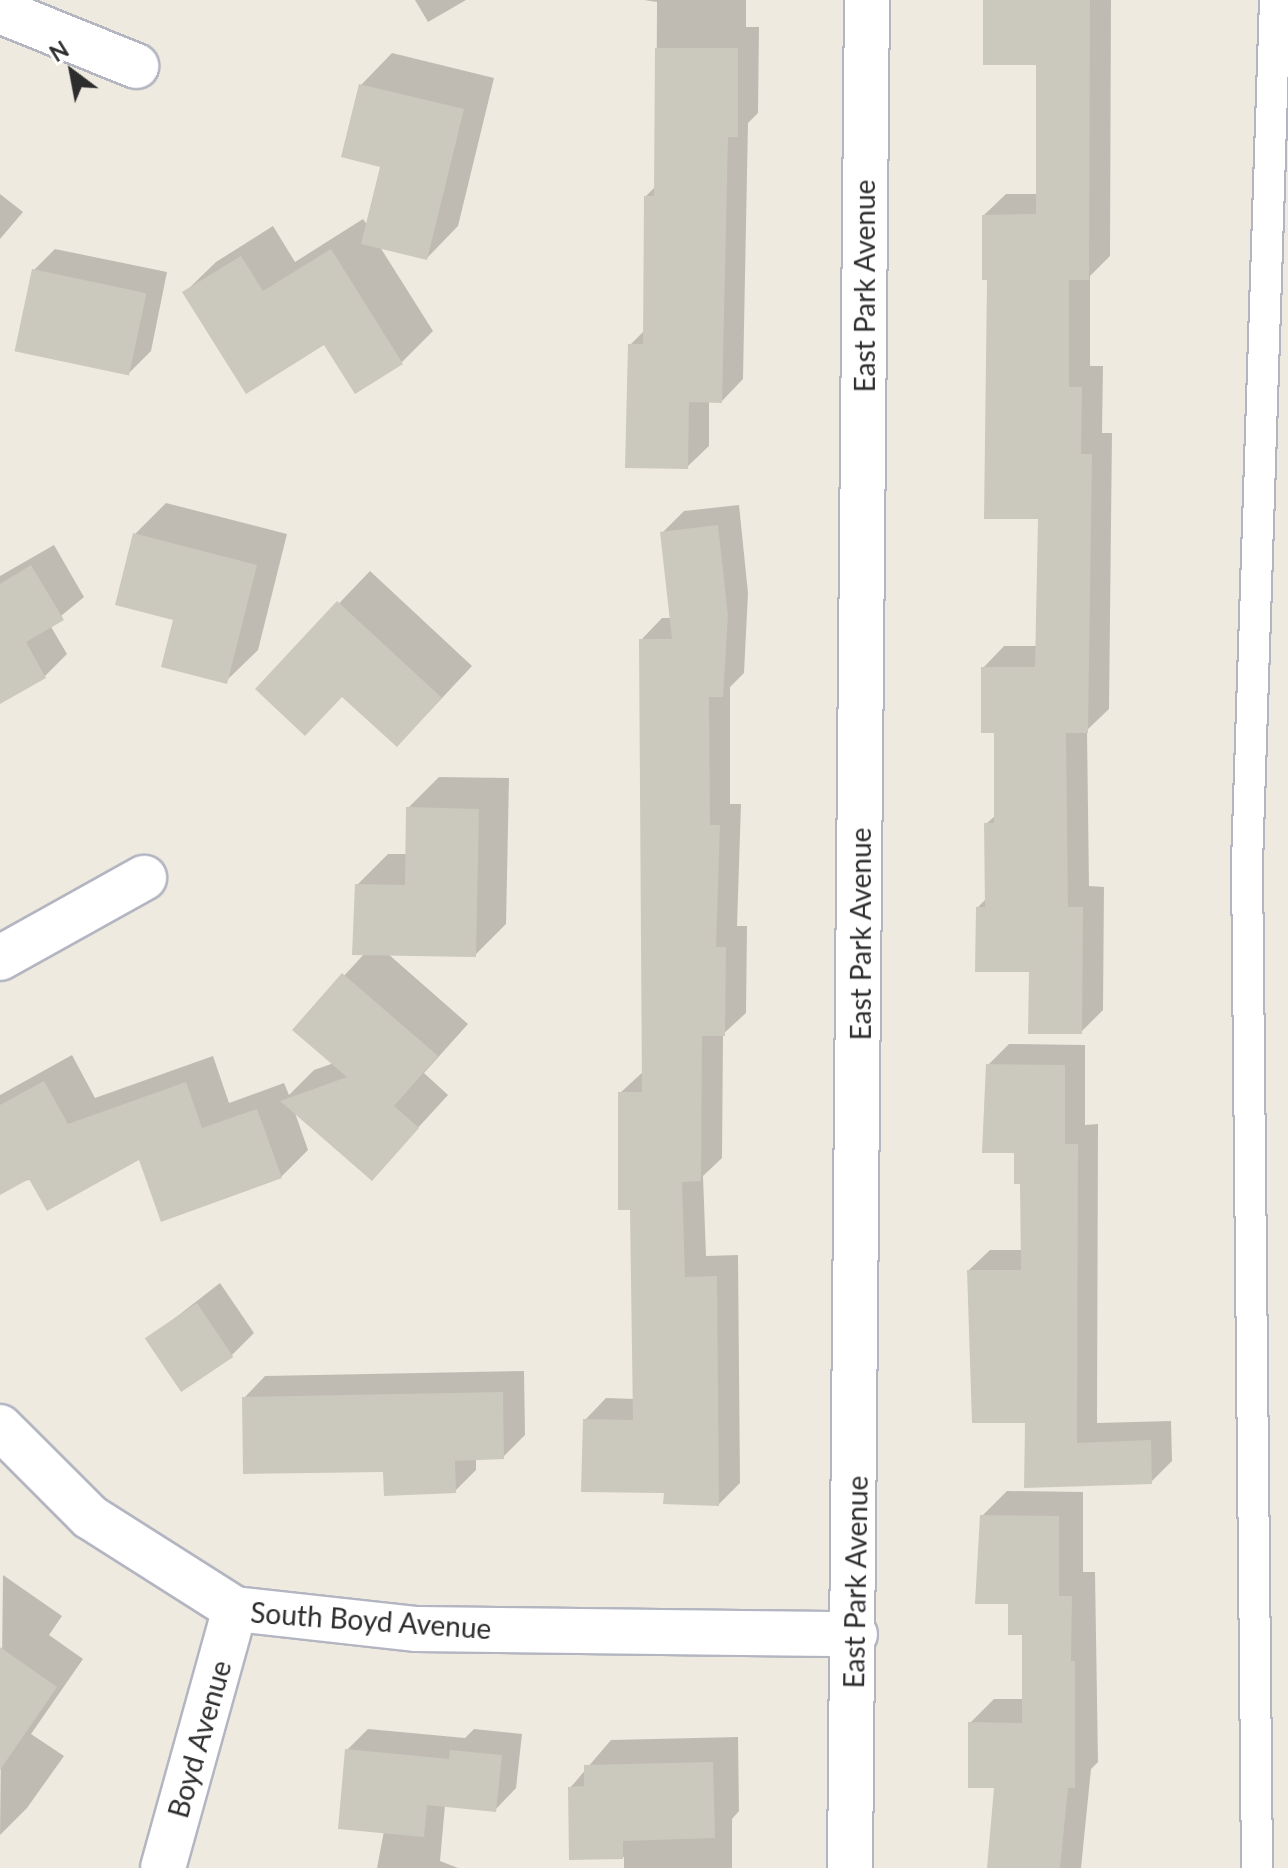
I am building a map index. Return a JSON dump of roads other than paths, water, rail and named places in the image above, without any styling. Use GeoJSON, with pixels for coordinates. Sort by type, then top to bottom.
{"type":"FeatureCollection","features":[{"type":"Feature","properties":{"kind":"street","name":"East Park Avenue"},"geometry":{"type":"LineString","coordinates":[[850,1868],[855,1634],[867,0]]}},
{"type":"Feature","properties":{"kind":"street"},"geometry":{"type":"LineString","coordinates":[[0,11],[136,66]]}},
{"type":"Feature","properties":{"kind":"street"},"geometry":{"type":"LineString","coordinates":[[0,958],[144,878]]}},
{"type":"Feature","properties":{"kind":"street","name":"South Boyd Avenue"},"geometry":{"type":"LineString","coordinates":[[0,1427],[90,1517],[235,1609],[417,1629],[855,1634]]}},
{"type":"Feature","properties":{"kind":"street","name":"Boyd Avenue"},"geometry":{"type":"LineString","coordinates":[[163,1868],[235,1609]]}},
{"type":"Feature","properties":{"kind":"lane"},"geometry":{"type":"LineString","coordinates":[[1257,1868],[1247,863],[1275,0]]}}]}
